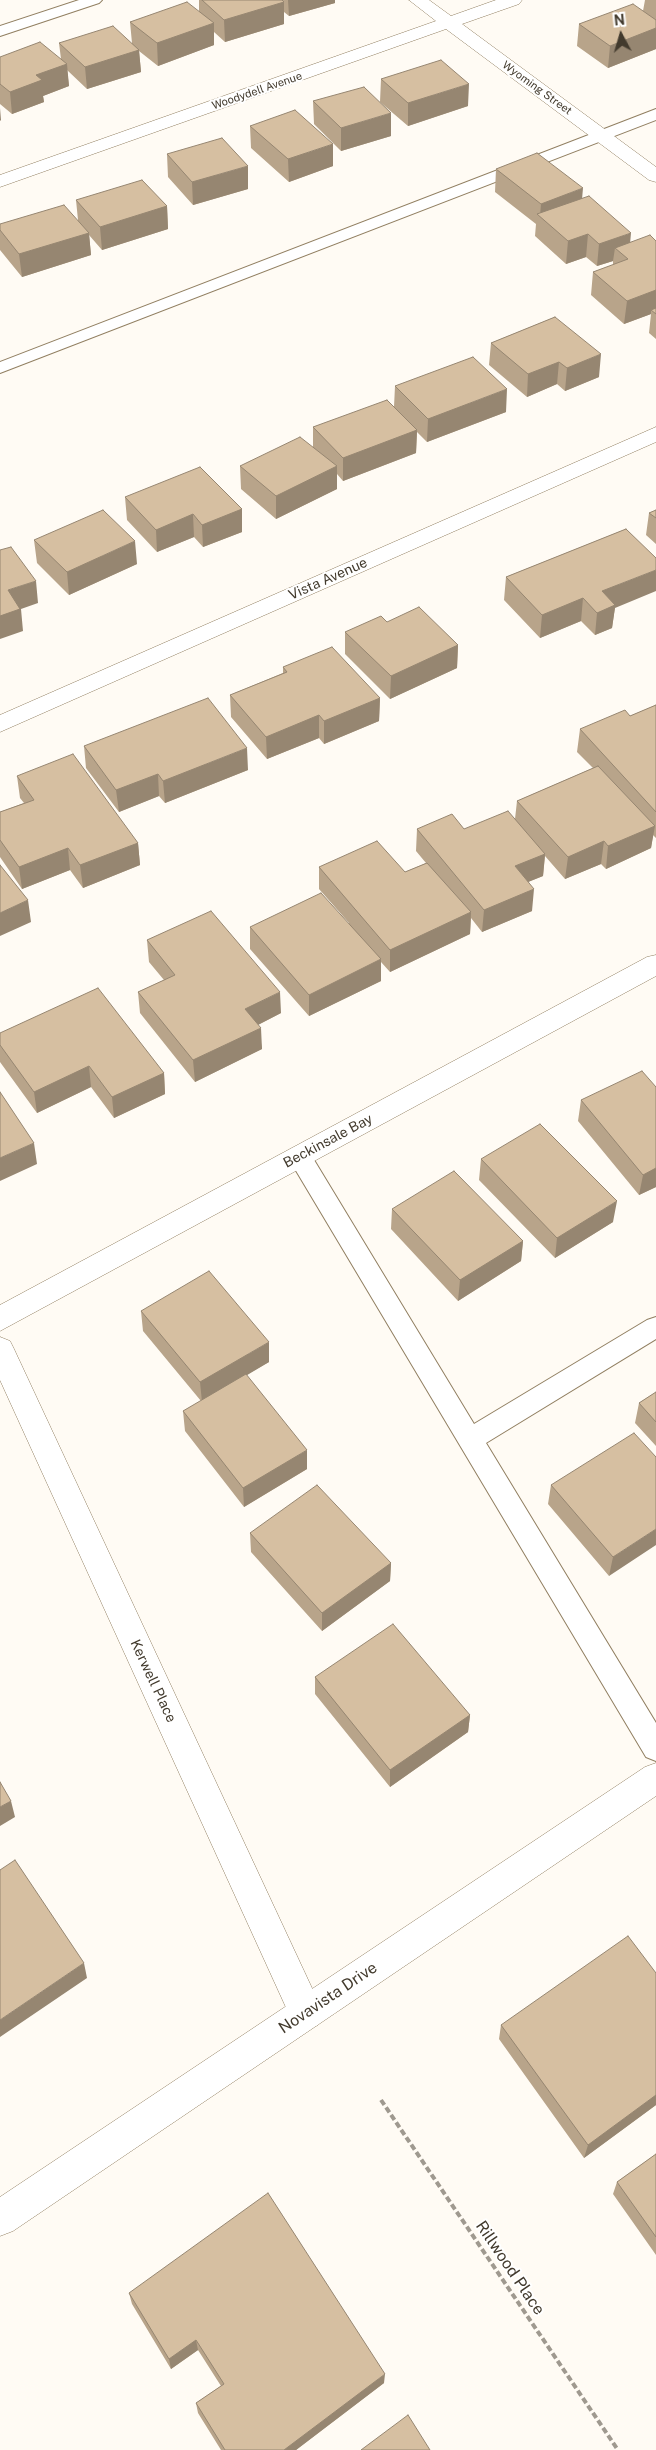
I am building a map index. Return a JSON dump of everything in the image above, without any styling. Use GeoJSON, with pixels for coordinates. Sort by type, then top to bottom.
{"type":"FeatureCollection","features":[{"type":"Feature","properties":{"kind":"street","name":"Wyoming Street"},"geometry":{"type":"LineString","coordinates":[[418,0],[656,176]]}},
{"type":"Feature","properties":{"kind":"street","name":"Woodydell Avenue"},"geometry":{"type":"LineString","coordinates":[[0,182],[513,0]]}},
{"type":"Feature","properties":{"kind":"street","name":"Vista Avenue"},"geometry":{"type":"LineString","coordinates":[[0,724],[656,434]]}},
{"type":"Feature","properties":{"kind":"street","name":"Beckinsale Bay"},"geometry":{"type":"LineString","coordinates":[[0,1319],[656,964]]}},
{"type":"Feature","properties":{"kind":"street","name":"Kerwell Place"},"geometry":{"type":"LineString","coordinates":[[0,1349],[306,2014]]}},
{"type":"Feature","properties":{"kind":"street","name":"Novavista Drive"},"geometry":{"type":"LineString","coordinates":[[0,2218],[656,1778]]}},
{"type":"Feature","properties":{"kind":"lane"},"geometry":{"type":"LineString","coordinates":[[0,32],[94,0]]}},
{"type":"Feature","properties":{"kind":"lane"},"geometry":{"type":"LineString","coordinates":[[0,368],[656,114]]}},
{"type":"Feature","properties":{"kind":"lane"},"geometry":{"type":"LineString","coordinates":[[300,1156],[656,1748]]}},
{"type":"Feature","properties":{"kind":"lane"},"geometry":{"type":"LineString","coordinates":[[470,1439],[656,1327]]}},
{"type":"Feature","properties":{"kind":"path","name":"Rillwood Place"},"geometry":{"type":"LineString","coordinates":[[381,2100],[618,2450]]}},
{"type":"Feature","properties":{"kind":"building"},"geometry":{"type":"Polygon","coordinates":[[[202,0],[282,0],[284,2],[224,20],[202,0]]]}},
{"type":"Feature","properties":{"kind":"building"},"geometry":{"type":"Polygon","coordinates":[[[187,2],[214,23],[157,43],[130,22],[187,2]]]}},
{"type":"Feature","properties":{"kind":"building"},"geometry":{"type":"Polygon","coordinates":[[[633,4],[656,20],[656,28],[610,46],[579,24],[633,4]]]}},
{"type":"Feature","properties":{"kind":"building"},"geometry":{"type":"Polygon","coordinates":[[[113,26],[139,50],[85,67],[59,43],[113,26]]]}},
{"type":"Feature","properties":{"kind":"building"},"geometry":{"type":"Polygon","coordinates":[[[40,42],[67,64],[36,75],[42,80],[10,92],[0,84],[0,57],[40,42]]]}},
{"type":"Feature","properties":{"kind":"building"},"geometry":{"type":"Polygon","coordinates":[[[441,60],[469,84],[408,103],[381,79],[441,60]]]}},
{"type":"Feature","properties":{"kind":"building"},"geometry":{"type":"Polygon","coordinates":[[[364,87],[391,113],[341,128],[313,101],[364,87]]]}},
{"type":"Feature","properties":{"kind":"building"},"geometry":{"type":"Polygon","coordinates":[[[295,110],[333,144],[288,159],[250,126],[295,110]]]}},
{"type":"Feature","properties":{"kind":"building"},"geometry":{"type":"Polygon","coordinates":[[[222,138],[248,166],[192,182],[167,154],[222,138]]]}},
{"type":"Feature","properties":{"kind":"building"},"geometry":{"type":"Polygon","coordinates":[[[537,153],[583,188],[541,204],[496,169],[537,153]]]}},
{"type":"Feature","properties":{"kind":"building"},"geometry":{"type":"Polygon","coordinates":[[[142,180],[167,206],[100,227],[76,200],[142,180]]]}},
{"type":"Feature","properties":{"kind":"building"},"geometry":{"type":"Polygon","coordinates":[[[589,196],[631,233],[599,244],[588,234],[568,241],[537,214],[589,196]]]}},
{"type":"Feature","properties":{"kind":"building"},"geometry":{"type":"Polygon","coordinates":[[[64,205],[89,233],[19,254],[0,230],[0,224],[64,205]]]}},
{"type":"Feature","properties":{"kind":"building"},"geometry":{"type":"Polygon","coordinates":[[[650,235],[656,241],[656,290],[627,301],[593,272],[628,259],[615,248],[650,235]]]}},
{"type":"Feature","properties":{"kind":"building"},"geometry":{"type":"Polygon","coordinates":[[[555,317],[601,354],[567,368],[559,362],[528,374],[491,343],[555,317]]]}},
{"type":"Feature","properties":{"kind":"building"},"geometry":{"type":"Polygon","coordinates":[[[473,357],[507,389],[428,419],[395,386],[473,357]]]}},
{"type":"Feature","properties":{"kind":"building"},"geometry":{"type":"Polygon","coordinates":[[[387,400],[417,430],[343,458],[313,427],[387,400]]]}},
{"type":"Feature","properties":{"kind":"building"},"geometry":{"type":"Polygon","coordinates":[[[300,437],[337,466],[276,496],[240,466],[300,437]]]}},
{"type":"Feature","properties":{"kind":"building"},"geometry":{"type":"Polygon","coordinates":[[[200,467],[242,509],[202,525],[193,514],[156,530],[125,497],[200,467]]]}},
{"type":"Feature","properties":{"kind":"building"},"geometry":{"type":"Polygon","coordinates":[[[103,510],[135,541],[67,572],[34,540],[103,510]]]}},
{"type":"Feature","properties":{"kind":"building"},"geometry":{"type":"Polygon","coordinates":[[[656,510],[656,518],[649,513],[656,510]]]}},
{"type":"Feature","properties":{"kind":"building"},"geometry":{"type":"Polygon","coordinates":[[[626,529],[656,558],[656,570],[602,591],[615,605],[597,613],[583,598],[542,615],[506,577],[626,529]]]}},
{"type":"Feature","properties":{"kind":"building"},"geometry":{"type":"Polygon","coordinates":[[[11,547],[36,581],[8,590],[20,609],[0,616],[0,550],[11,547]]]}},
{"type":"Feature","properties":{"kind":"building"},"geometry":{"type":"Polygon","coordinates":[[[419,607],[458,645],[391,676],[345,632],[381,616],[387,622],[419,607]]]}},
{"type":"Feature","properties":{"kind":"building"},"geometry":{"type":"Polygon","coordinates":[[[332,647],[380,698],[324,721],[319,715],[266,737],[230,695],[287,672],[283,667],[332,647]]]}},
{"type":"Feature","properties":{"kind":"building"},"geometry":{"type":"Polygon","coordinates":[[[208,698],[247,748],[163,781],[158,774],[116,790],[84,746],[208,698]]]}},
{"type":"Feature","properties":{"kind":"building"},"geometry":{"type":"Polygon","coordinates":[[[656,705],[656,812],[580,729],[625,710],[630,716],[656,705]]]}},
{"type":"Feature","properties":{"kind":"building"},"geometry":{"type":"Polygon","coordinates":[[[73,754],[138,843],[80,865],[68,848],[19,867],[0,840],[0,812],[34,800],[17,776],[73,754]]]}},
{"type":"Feature","properties":{"kind":"building"},"geometry":{"type":"Polygon","coordinates":[[[598,766],[655,826],[608,846],[604,841],[568,857],[517,801],[598,766]]]}},
{"type":"Feature","properties":{"kind":"building"},"geometry":{"type":"Polygon","coordinates":[[[508,811],[545,854],[515,866],[534,889],[484,910],[417,829],[452,814],[464,829],[508,811]]]}},
{"type":"Feature","properties":{"kind":"building"},"geometry":{"type":"Polygon","coordinates":[[[377,841],[405,872],[427,863],[471,912],[390,950],[319,867],[377,841]]]}},
{"type":"Feature","properties":{"kind":"building"},"geometry":{"type":"Polygon","coordinates":[[[0,865],[28,900],[0,913],[0,865]]]}},
{"type":"Feature","properties":{"kind":"building"},"geometry":{"type":"Polygon","coordinates":[[[321,893],[381,959],[309,995],[250,927],[321,893]]]}},
{"type":"Feature","properties":{"kind":"building"},"geometry":{"type":"Polygon","coordinates":[[[211,911],[280,992],[245,1009],[261,1028],[193,1060],[138,992],[175,975],[147,940],[211,911]]]}},
{"type":"Feature","properties":{"kind":"building"},"geometry":{"type":"Polygon","coordinates":[[[98,988],[164,1073],[112,1097],[89,1066],[34,1092],[0,1045],[0,1033],[98,988]]]}},
{"type":"Feature","properties":{"kind":"building"},"geometry":{"type":"Polygon","coordinates":[[[642,1071],[656,1087],[656,1168],[643,1175],[581,1100],[642,1071]]]}},
{"type":"Feature","properties":{"kind":"building"},"geometry":{"type":"Polygon","coordinates":[[[0,1092],[34,1143],[0,1158],[0,1092]]]}},
{"type":"Feature","properties":{"kind":"building"},"geometry":{"type":"Polygon","coordinates":[[[540,1124],[617,1201],[557,1238],[481,1159],[540,1124]]]}},
{"type":"Feature","properties":{"kind":"building"},"geometry":{"type":"Polygon","coordinates":[[[454,1171],[523,1241],[460,1280],[392,1209],[454,1171]]]}},
{"type":"Feature","properties":{"kind":"building"},"geometry":{"type":"Polygon","coordinates":[[[209,1271],[269,1342],[200,1382],[141,1311],[209,1271]]]}},
{"type":"Feature","properties":{"kind":"building"},"geometry":{"type":"Polygon","coordinates":[[[246,1374],[307,1450],[243,1488],[183,1411],[246,1374]]]}},
{"type":"Feature","properties":{"kind":"building"},"geometry":{"type":"Polygon","coordinates":[[[656,1392],[656,1422],[639,1403],[656,1392]]]}},
{"type":"Feature","properties":{"kind":"building"},"geometry":{"type":"Polygon","coordinates":[[[634,1433],[656,1457],[656,1529],[613,1557],[551,1485],[634,1433]]]}},
{"type":"Feature","properties":{"kind":"building"},"geometry":{"type":"Polygon","coordinates":[[[317,1485],[391,1563],[322,1613],[250,1533],[317,1485]]]}},
{"type":"Feature","properties":{"kind":"building"},"geometry":{"type":"Polygon","coordinates":[[[393,1624],[470,1715],[390,1770],[315,1677],[393,1624]]]}},
{"type":"Feature","properties":{"kind":"building"},"geometry":{"type":"Polygon","coordinates":[[[0,1782],[11,1801],[0,1807],[0,1782]]]}},
{"type":"Feature","properties":{"kind":"building"},"geometry":{"type":"Polygon","coordinates":[[[15,1860],[84,1963],[0,2020],[0,1870],[15,1860]]]}},
{"type":"Feature","properties":{"kind":"building"},"geometry":{"type":"Polygon","coordinates":[[[628,1936],[656,1973],[656,2095],[588,2145],[501,2025],[628,1936]]]}},
{"type":"Feature","properties":{"kind":"building"},"geometry":{"type":"Polygon","coordinates":[[[656,2154],[656,2237],[617,2182],[656,2154]]]}},
{"type":"Feature","properties":{"kind":"building"},"geometry":{"type":"Polygon","coordinates":[[[268,2193],[385,2374],[284,2450],[225,2450],[196,2403],[224,2384],[196,2340],[169,2359],[129,2293],[268,2193]]]}},
{"type":"Feature","properties":{"kind":"building"},"geometry":{"type":"Polygon","coordinates":[[[408,2415],[430,2450],[361,2450],[408,2415]]]}}]}
